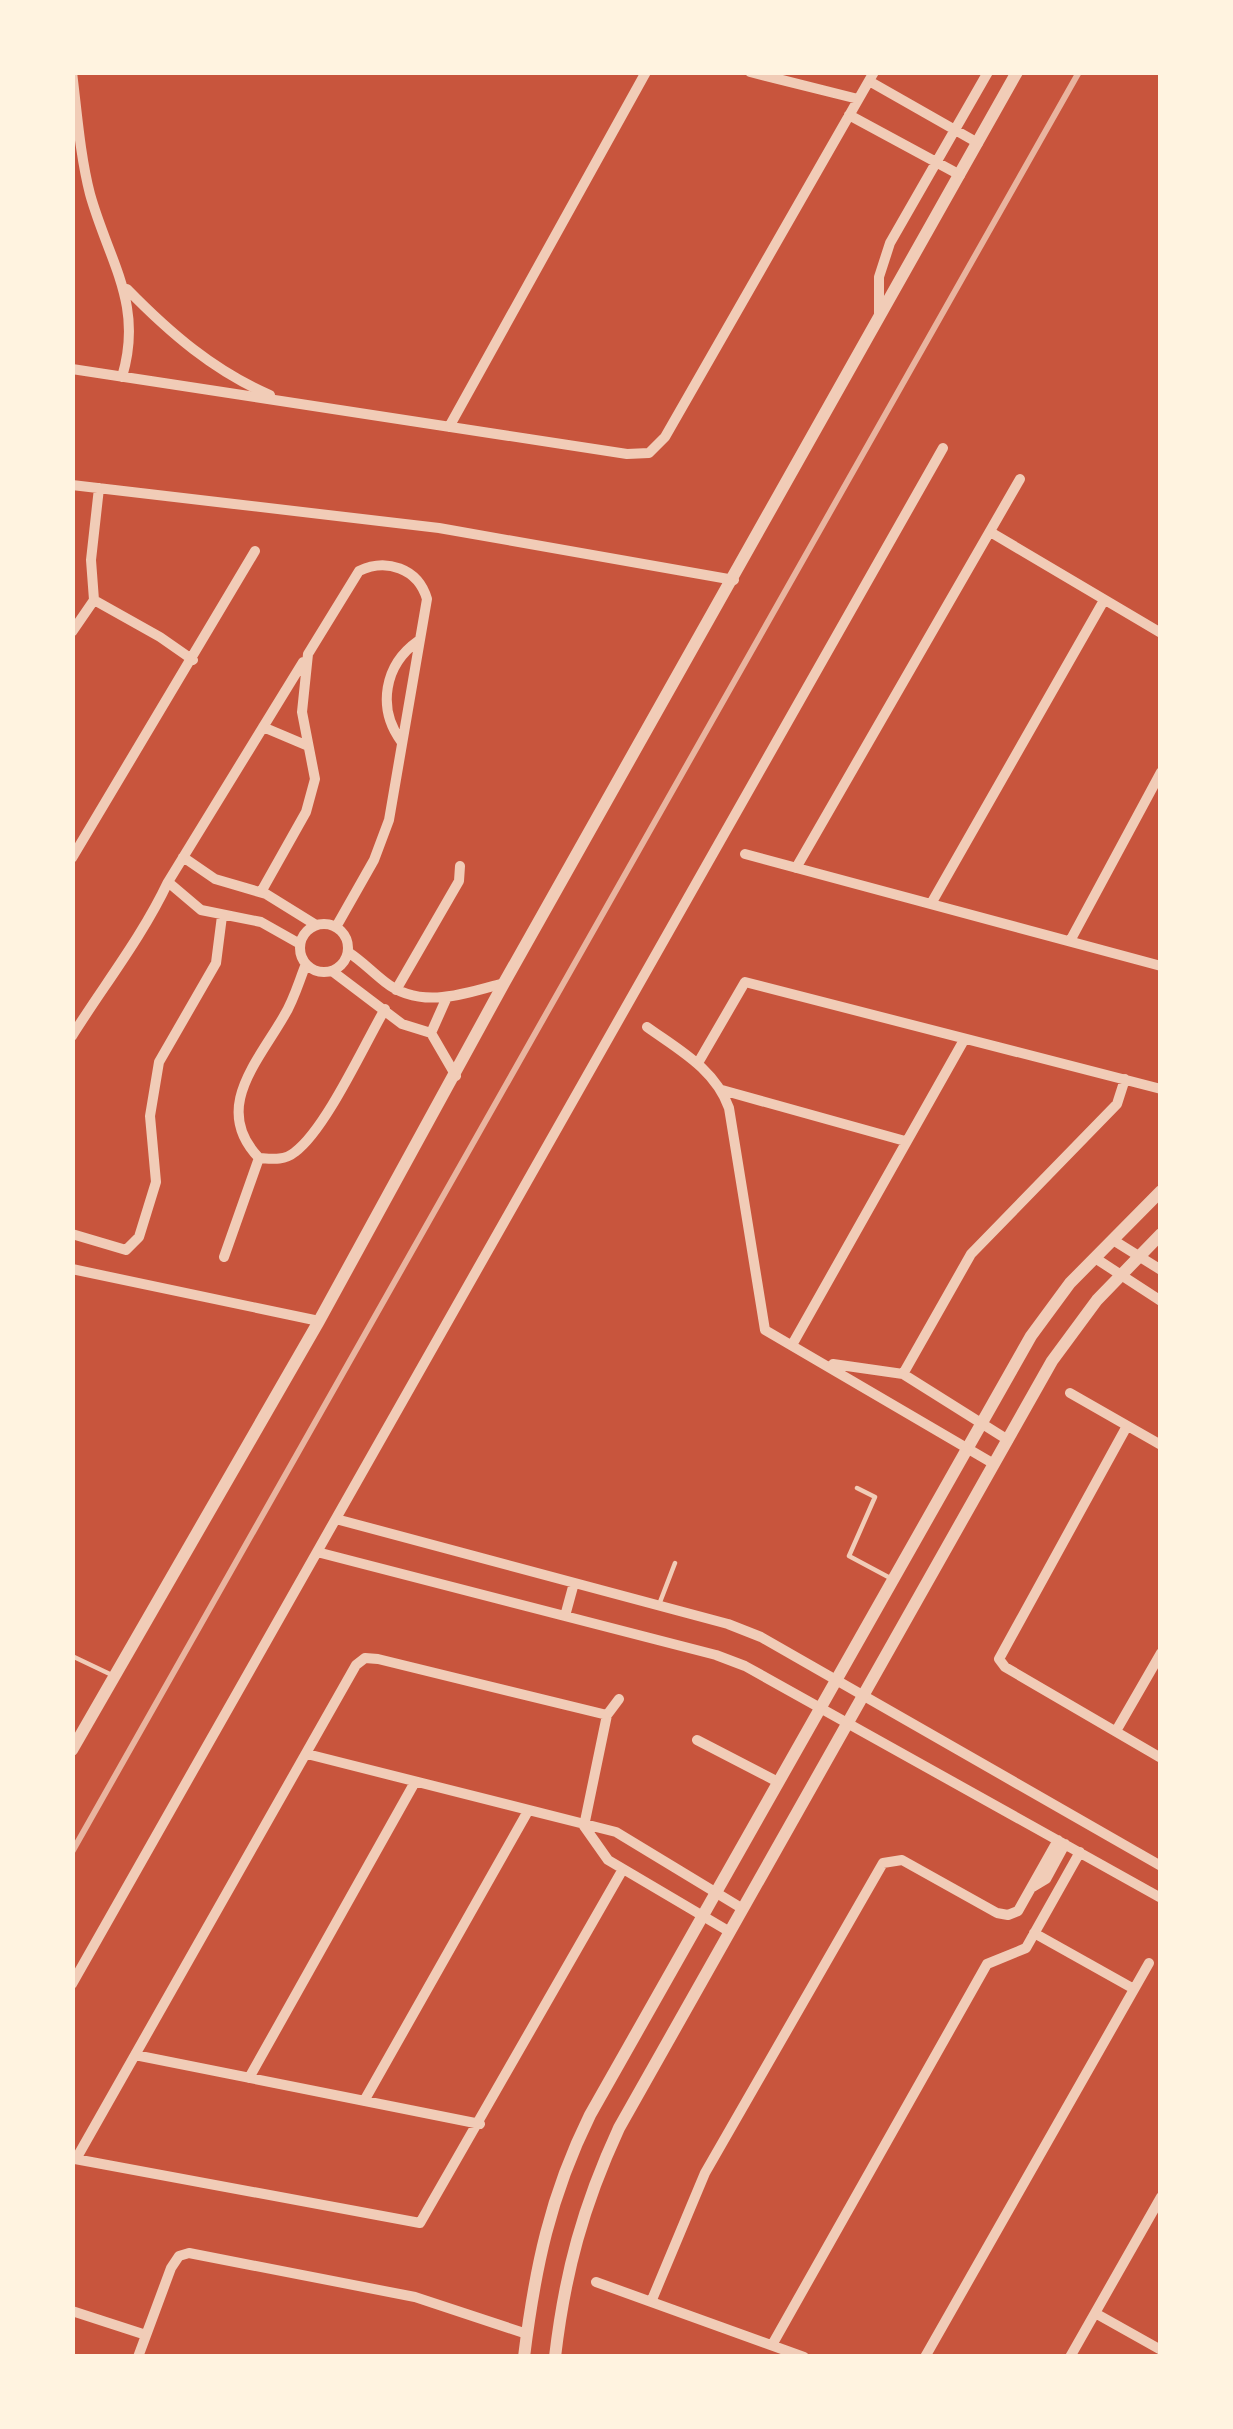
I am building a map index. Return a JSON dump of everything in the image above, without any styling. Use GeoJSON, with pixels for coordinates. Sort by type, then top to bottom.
{"type":"FeatureCollection","features":[{"type":"Feature","properties":{"kind":"street"},"geometry":{"type":"LineString","coordinates":[[72,72],[78,167],[125,287],[131,322],[122,377]]}},
{"type":"Feature","properties":{"kind":"street"},"geometry":{"type":"LineString","coordinates":[[449,427],[646,72]]}},
{"type":"Feature","properties":{"kind":"street"},"geometry":{"type":"LineString","coordinates":[[750,72],[858,99]]}},
{"type":"Feature","properties":{"kind":"street"},"geometry":{"type":"LineString","coordinates":[[879,319],[884,260],[988,72]]}},
{"type":"Feature","properties":{"kind":"street"},"geometry":{"type":"LineString","coordinates":[[72,1750],[319,1321],[1017,72]]}},
{"type":"Feature","properties":{"kind":"street"},"geometry":{"type":"LineString","coordinates":[[72,369],[638,456],[656,448],[871,76],[978,142]]}},
{"type":"Feature","properties":{"kind":"street"},"geometry":{"type":"LineString","coordinates":[[849,115],[960,175]]}},
{"type":"Feature","properties":{"kind":"street"},"geometry":{"type":"LineString","coordinates":[[125,287],[197,353],[284,401]]}},
{"type":"Feature","properties":{"kind":"street"},"geometry":{"type":"LineString","coordinates":[[72,1984],[943,448]]}},
{"type":"Feature","properties":{"kind":"street"},"geometry":{"type":"LineString","coordinates":[[796,868],[1020,479]]}},
{"type":"Feature","properties":{"kind":"street"},"geometry":{"type":"LineString","coordinates":[[72,485],[439,528],[734,580]]}},
{"type":"Feature","properties":{"kind":"street"},"geometry":{"type":"LineString","coordinates":[[72,632],[94,600],[91,560],[98,488]]}},
{"type":"Feature","properties":{"kind":"street"},"geometry":{"type":"LineString","coordinates":[[992,533],[1161,634]]}},
{"type":"Feature","properties":{"kind":"street"},"geometry":{"type":"LineString","coordinates":[[72,858],[255,551]]}},
{"type":"Feature","properties":{"kind":"street"},"geometry":{"type":"LineString","coordinates":[[72,1036],[149,921],[183,857],[358,571],[373,564],[398,567],[411,573],[427,599],[389,820],[374,860],[336,927]]}},
{"type":"Feature","properties":{"kind":"street"},"geometry":{"type":"LineString","coordinates":[[94,600],[193,660]]}},
{"type":"Feature","properties":{"kind":"street"},"geometry":{"type":"LineString","coordinates":[[932,902],[1103,602]]}},
{"type":"Feature","properties":{"kind":"street"},"geometry":{"type":"LineString","coordinates":[[401,741],[388,723],[388,690],[398,659],[418,640]]}},
{"type":"Feature","properties":{"kind":"street"},"geometry":{"type":"LineString","coordinates":[[261,892],[306,812],[315,779],[302,699],[308,654]]}},
{"type":"Feature","properties":{"kind":"street"},"geometry":{"type":"LineString","coordinates":[[263,727],[308,746]]}},
{"type":"Feature","properties":{"kind":"street"},"geometry":{"type":"LineString","coordinates":[[1070,941],[1161,772]]}},
{"type":"Feature","properties":{"kind":"street"},"geometry":{"type":"LineString","coordinates":[[745,854],[1161,966]]}},
{"type":"Feature","properties":{"kind":"street"},"geometry":{"type":"LineString","coordinates":[[183,857],[215,879],[261,892],[316,925],[336,927],[348,942],[340,967],[323,972],[306,964]]}},
{"type":"Feature","properties":{"kind":"street"},"geometry":{"type":"LineString","coordinates":[[396,990],[459,881],[460,866]]}},
{"type":"Feature","properties":{"kind":"street"},"geometry":{"type":"LineString","coordinates":[[168,883],[196,907],[261,922],[300,944]]}},
{"type":"Feature","properties":{"kind":"street"},"geometry":{"type":"LineString","coordinates":[[72,1234],[117,1250],[126,1250],[139,1237],[156,1182],[150,1116],[156,1073],[168,1043],[216,963],[222,916]]}},
{"type":"Feature","properties":{"kind":"street"},"geometry":{"type":"LineString","coordinates":[[316,925],[300,944],[306,964],[288,1011],[254,1063],[241,1094],[238,1122],[242,1140],[259,1158],[279,1160],[294,1154],[315,1130],[385,1009]]}},
{"type":"Feature","properties":{"kind":"street"},"geometry":{"type":"LineString","coordinates":[[348,952],[396,990],[417,999],[504,983]]}},
{"type":"Feature","properties":{"kind":"street"},"geometry":{"type":"LineString","coordinates":[[332,971],[401,1024],[431,1033],[456,1076]]}},
{"type":"Feature","properties":{"kind":"street"},"geometry":{"type":"LineString","coordinates":[[698,1063],[745,982],[1161,1089]]}},
{"type":"Feature","properties":{"kind":"street"},"geometry":{"type":"LineString","coordinates":[[431,1033],[447,997]]}},
{"type":"Feature","properties":{"kind":"street"},"geometry":{"type":"LineString","coordinates":[[647,1027],[698,1063],[722,1090],[729,1108],[765,1330],[994,1464]]}},
{"type":"Feature","properties":{"kind":"street"},"geometry":{"type":"LineString","coordinates":[[792,1345],[964,1040]]}},
{"type":"Feature","properties":{"kind":"street"},"geometry":{"type":"LineString","coordinates":[[903,1374],[971,1254],[1117,1104],[1125,1079]]}},
{"type":"Feature","properties":{"kind":"street"},"geometry":{"type":"LineString","coordinates":[[722,1090],[905,1141]]}},
{"type":"Feature","properties":{"kind":"street"},"geometry":{"type":"LineString","coordinates":[[224,1257],[259,1158]]}},
{"type":"Feature","properties":{"kind":"street"},"geometry":{"type":"LineString","coordinates":[[524,2357],[543,2233],[571,2153],[1041,1322],[1161,1191]]}},
{"type":"Feature","properties":{"kind":"street"},"geometry":{"type":"LineString","coordinates":[[555,2357],[567,2270],[594,2182],[619,2128],[1078,1322],[1161,1234]]}},
{"type":"Feature","properties":{"kind":"street"},"geometry":{"type":"LineString","coordinates":[[1113,1240],[1161,1270]]}},
{"type":"Feature","properties":{"kind":"street"},"geometry":{"type":"LineString","coordinates":[[1095,1258],[1161,1300]]}},
{"type":"Feature","properties":{"kind":"street"},"geometry":{"type":"LineString","coordinates":[[72,1269],[319,1321]]}},
{"type":"Feature","properties":{"kind":"street"},"geometry":{"type":"LineString","coordinates":[[822,1363],[903,1374],[1008,1439]]}},
{"type":"Feature","properties":{"kind":"street"},"geometry":{"type":"LineString","coordinates":[[1070,1393],[1161,1445]]}},
{"type":"Feature","properties":{"kind":"street"},"geometry":{"type":"LineString","coordinates":[[1127,1426],[998,1659],[1161,1758]]}},
{"type":"Feature","properties":{"kind":"street"},"geometry":{"type":"LineString","coordinates":[[335,1519],[761,1637],[1161,1866]]}},
{"type":"Feature","properties":{"kind":"street"},"geometry":{"type":"LineString","coordinates":[[317,1552],[716,1655],[821,1706],[1161,1898]]}},
{"type":"Feature","properties":{"kind":"street"},"geometry":{"type":"LineString","coordinates":[[565,1616],[574,1583]]}},
{"type":"Feature","properties":{"kind":"street"},"geometry":{"type":"LineString","coordinates":[[1116,1731],[1161,1653]]}},
{"type":"Feature","properties":{"kind":"street"},"geometry":{"type":"LineString","coordinates":[[607,1715],[364,1658],[74,2159],[420,2222],[623,1869]]}},
{"type":"Feature","properties":{"kind":"street"},"geometry":{"type":"LineString","coordinates":[[619,1699],[607,1715],[584,1826],[608,1860],[730,1931]]}},
{"type":"Feature","properties":{"kind":"street"},"geometry":{"type":"LineString","coordinates":[[697,1740],[778,1782]]}},
{"type":"Feature","properties":{"kind":"street"},"geometry":{"type":"LineString","coordinates":[[307,1754],[616,1832],[743,1909]]}},
{"type":"Feature","properties":{"kind":"street"},"geometry":{"type":"LineString","coordinates":[[249,2078],[416,1782]]}},
{"type":"Feature","properties":{"kind":"street"},"geometry":{"type":"LineString","coordinates":[[364,2101],[528,1811]]}},
{"type":"Feature","properties":{"kind":"street"},"geometry":{"type":"LineString","coordinates":[[651,2302],[706,2173],[883,1863],[902,1860],[1008,1915],[1018,1911],[1030,1888],[1046,1879],[1061,1842]]}},
{"type":"Feature","properties":{"kind":"street"},"geometry":{"type":"LineString","coordinates":[[772,2345],[987,1964],[1026,1948],[1080,1852]]}},
{"type":"Feature","properties":{"kind":"street"},"geometry":{"type":"LineString","coordinates":[[1034,1933],[1134,1989]]}},
{"type":"Feature","properties":{"kind":"street"},"geometry":{"type":"LineString","coordinates":[[925,2357],[1148,1964]]}},
{"type":"Feature","properties":{"kind":"street"},"geometry":{"type":"LineString","coordinates":[[135,2056],[480,2124]]}},
{"type":"Feature","properties":{"kind":"street"},"geometry":{"type":"LineString","coordinates":[[1070,2357],[1161,2197]]}},
{"type":"Feature","properties":{"kind":"street"},"geometry":{"type":"LineString","coordinates":[[138,2357],[171,2268],[178,2256],[189,2253],[415,2297],[527,2334]]}},
{"type":"Feature","properties":{"kind":"street"},"geometry":{"type":"LineString","coordinates":[[536,2265],[567,2270]]}},
{"type":"Feature","properties":{"kind":"street"},"geometry":{"type":"LineString","coordinates":[[596,2282],[803,2357]]}},
{"type":"Feature","properties":{"kind":"street"},"geometry":{"type":"LineString","coordinates":[[72,2311],[146,2335]]}},
{"type":"Feature","properties":{"kind":"street"},"geometry":{"type":"LineString","coordinates":[[1095,2313],[1161,2350]]}},
{"type":"Feature","properties":{"kind":"lane"},"geometry":{"type":"LineString","coordinates":[[857,1488],[874,1498],[849,1556],[893,1579]]}},
{"type":"Feature","properties":{"kind":"lane"},"geometry":{"type":"LineString","coordinates":[[658,1606],[675,1563]]}},
{"type":"Feature","properties":{"kind":"lane"},"geometry":{"type":"LineString","coordinates":[[72,1655],[114,1676]]}},
{"type":"Feature","properties":{"kind":"railway"},"geometry":{"type":"LineString","coordinates":[[72,1852],[1079,72]]}}]}
